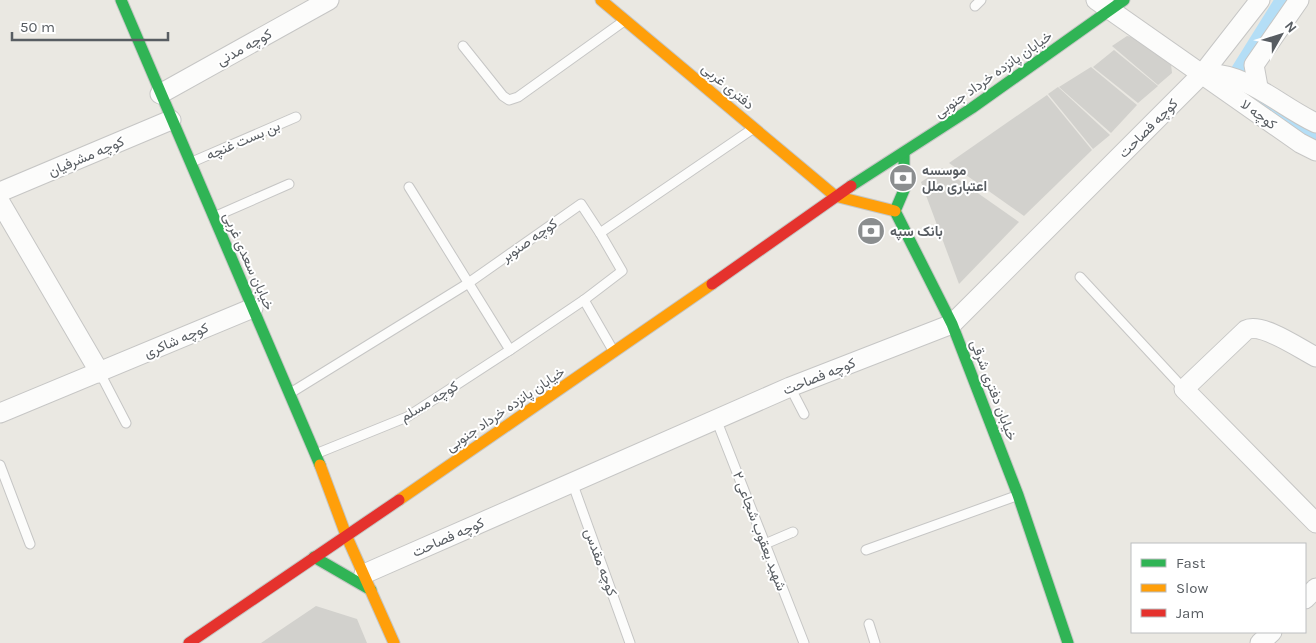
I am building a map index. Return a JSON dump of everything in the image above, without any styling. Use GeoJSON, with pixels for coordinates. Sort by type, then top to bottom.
{"type":"FeatureCollection","features":[{"type":"Feature","properties":{"kind":"street","name":"خیابان سعدی غربی"},"geometry":{"type":"LineString","coordinates":[[121,0],[316,454],[346,535],[394,643]]}},
{"type":"Feature","properties":{"kind":"street","name":"کوچه مدنی"},"geometry":{"type":"LineString","coordinates":[[160,94],[328,0]]}},
{"type":"Feature","properties":{"kind":"street","name":"دفتری غربی"},"geometry":{"type":"LineString","coordinates":[[601,0],[836,196]]}},
{"type":"Feature","properties":{"kind":"street","name":"کوچه فصاحت"},"geometry":{"type":"LineString","coordinates":[[367,582],[572,482],[790,387],[952,324],[1212,74],[1260,0]]}},
{"type":"Feature","properties":{"kind":"street"},"geometry":{"type":"LineString","coordinates":[[1258,86],[1254,66],[1299,0]]}},
{"type":"Feature","properties":{"kind":"street"},"geometry":{"type":"LineString","coordinates":[[1110,3],[1212,74],[1258,86],[1299,115],[1316,123]]}},
{"type":"Feature","properties":{"kind":"street","name":"خیابان پانزده خرداد جنوبی"},"geometry":{"type":"LineString","coordinates":[[189,643],[614,353],[836,196],[878,168],[904,154],[1110,3]]}},
{"type":"Feature","properties":{"kind":"street","name":"کوچه لا"},"geometry":{"type":"LineString","coordinates":[[1212,74],[1300,144],[1316,151]]}},
{"type":"Feature","properties":{"kind":"street","name":"کوچه مشرفیان"},"geometry":{"type":"LineString","coordinates":[[0,192],[171,120]]}},
{"type":"Feature","properties":{"kind":"street"},"geometry":{"type":"LineString","coordinates":[[836,196],[847,201],[883,206],[895,211],[902,202],[905,187],[904,154]]}},
{"type":"Feature","properties":{"kind":"street"},"geometry":{"type":"LineString","coordinates":[[0,202],[100,373]]}},
{"type":"Feature","properties":{"kind":"street","name":"خیابان دفتری شرقی"},"geometry":{"type":"LineString","coordinates":[[895,211],[952,324],[1018,495],[1068,643]]}},
{"type":"Feature","properties":{"kind":"street","name":"کوچه شاکری"},"geometry":{"type":"LineString","coordinates":[[0,413],[253,308]]}},
{"type":"Feature","properties":{"kind":"street"},"geometry":{"type":"LineString","coordinates":[[1316,357],[1263,330],[1252,327],[1246,330],[1184,389],[1316,523]]}},
{"type":"Feature","properties":{"kind":"street"},"geometry":{"type":"LineString","coordinates":[[314,557],[367,582]]}},
{"type":"Feature","properties":{"kind":"street"},"geometry":{"type":"LineString","coordinates":[[1306,598],[1316,588]]}},
{"type":"Feature","properties":{"kind":"street"},"geometry":{"type":"LineString","coordinates":[[1260,643],[1271,633]]}},
{"type":"Feature","properties":{"kind":"lane"},"geometry":{"type":"LineString","coordinates":[[463,46],[503,96],[509,100],[518,97],[626,20]]}},
{"type":"Feature","properties":{"kind":"lane","name":"بن بست غنچه"},"geometry":{"type":"LineString","coordinates":[[190,163],[296,118]]}},
{"type":"Feature","properties":{"kind":"lane"},"geometry":{"type":"LineString","coordinates":[[600,233],[754,128]]}},
{"type":"Feature","properties":{"kind":"lane"},"geometry":{"type":"LineString","coordinates":[[213,217],[290,184]]}},
{"type":"Feature","properties":{"kind":"lane"},"geometry":{"type":"LineString","coordinates":[[409,187],[467,284],[510,350]]}},
{"type":"Feature","properties":{"kind":"lane","name":"کوچه صنوبر"},"geometry":{"type":"LineString","coordinates":[[290,394],[467,284],[580,204],[600,233]]}},
{"type":"Feature","properties":{"kind":"lane","name":"کوچه مسلم"},"geometry":{"type":"LineString","coordinates":[[316,454],[407,417],[584,300],[622,271],[600,233]]}},
{"type":"Feature","properties":{"kind":"lane"},"geometry":{"type":"LineString","coordinates":[[1080,276],[1184,389]]}},
{"type":"Feature","properties":{"kind":"lane"},"geometry":{"type":"LineString","coordinates":[[584,300],[614,353]]}},
{"type":"Feature","properties":{"kind":"lane"},"geometry":{"type":"LineString","coordinates":[[100,373],[126,423]]}},
{"type":"Feature","properties":{"kind":"lane"},"geometry":{"type":"LineString","coordinates":[[790,387],[804,414]]}},
{"type":"Feature","properties":{"kind":"lane","name":"شهید یعقوب شجاعی ۲"},"geometry":{"type":"LineString","coordinates":[[716,419],[804,643]]}},
{"type":"Feature","properties":{"kind":"lane"},"geometry":{"type":"LineString","coordinates":[[0,466],[30,544]]}},
{"type":"Feature","properties":{"kind":"lane","name":"کوچه مقدس"},"geometry":{"type":"LineString","coordinates":[[572,482],[630,643]]}},
{"type":"Feature","properties":{"kind":"lane"},"geometry":{"type":"LineString","coordinates":[[866,550],[1018,495]]}},
{"type":"Feature","properties":{"kind":"lane"},"geometry":{"type":"LineString","coordinates":[[765,544],[793,532]]}},
{"type":"Feature","properties":{"kind":"lane"},"geometry":{"type":"LineString","coordinates":[[869,624],[875,643]]}},
{"type":"Feature","properties":{"kind":"building"},"geometry":{"type":"Polygon","coordinates":[[[1127,36],[1133,37],[1171,64],[1172,73],[1158,85],[1112,46],[1127,36]]]}},
{"type":"Feature","properties":{"kind":"building"},"geometry":{"type":"Polygon","coordinates":[[[1114,50],[1158,86],[1138,103],[1093,67],[1114,50]]]}},
{"type":"Feature","properties":{"kind":"building"},"geometry":{"type":"Polygon","coordinates":[[[1091,67],[1137,105],[1111,133],[1059,87],[1091,67]]]}},
{"type":"Feature","properties":{"kind":"building"},"geometry":{"type":"Polygon","coordinates":[[[1058,87],[1110,135],[1093,149],[1048,94],[1058,87]]]}},
{"type":"Feature","properties":{"kind":"building"},"geometry":{"type":"Polygon","coordinates":[[[1047,95],[1092,150],[1024,216],[949,163],[1047,95]]]}},
{"type":"Feature","properties":{"kind":"building"},"geometry":{"type":"Polygon","coordinates":[[[942,168],[1019,222],[959,284],[921,182],[942,168]]]}},
{"type":"Feature","properties":{"kind":"building"},"geometry":{"type":"Polygon","coordinates":[[[316,606],[357,619],[367,643],[261,643],[316,606]]]}},
{"type":"Feature","properties":{"kind":"waterway"},"geometry":{"type":"LineString","coordinates":[[1286,0],[1241,72],[1269,107],[1316,137]]}},
{"type":"Feature","properties":{"kind":"traffic: fast"},"geometry":{"type":"LineString","coordinates":[[121,0],[320,465]]}},
{"type":"Feature","properties":{"kind":"traffic: fast"},"geometry":{"type":"LineString","coordinates":[[851,186],[972,108],[1124,0]]}},
{"type":"Feature","properties":{"kind":"traffic: fast"},"geometry":{"type":"LineString","coordinates":[[904,153],[904,190],[895,211],[952,324],[1018,495],[1068,643]]}},
{"type":"Feature","properties":{"kind":"traffic: fast"},"geometry":{"type":"LineString","coordinates":[[314,557],[371,590]]}},
{"type":"Feature","properties":{"kind":"traffic: slow"},"geometry":{"type":"LineString","coordinates":[[601,0],[835,196],[895,211]]}},
{"type":"Feature","properties":{"kind":"traffic: slow"},"geometry":{"type":"LineString","coordinates":[[399,500],[712,284]]}},
{"type":"Feature","properties":{"kind":"traffic: slow"},"geometry":{"type":"LineString","coordinates":[[320,465],[346,535],[394,643]]}},
{"type":"Feature","properties":{"kind":"traffic: jam"},"geometry":{"type":"LineString","coordinates":[[712,284],[851,186]]}},
{"type":"Feature","properties":{"kind":"traffic: jam"},"geometry":{"type":"LineString","coordinates":[[189,643],[399,500]]}},
{"type":"Feature","properties":{"kind":"place","name":"موسسه اعتباری ملل"},"geometry":{"type":"Point","coordinates":[903,178]}},
{"type":"Feature","properties":{"kind":"place","name":"بانک سپه"},"geometry":{"type":"Point","coordinates":[871,231]}}]}
